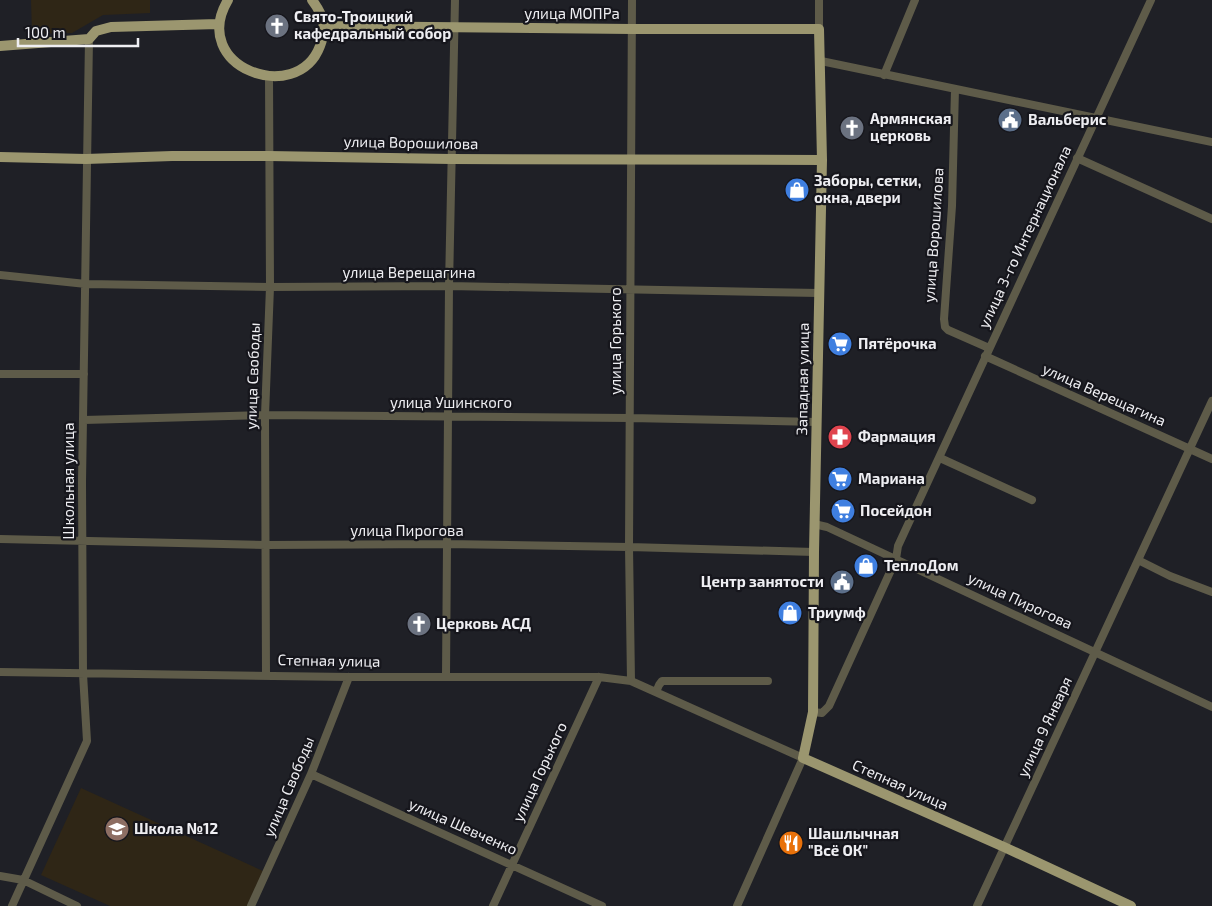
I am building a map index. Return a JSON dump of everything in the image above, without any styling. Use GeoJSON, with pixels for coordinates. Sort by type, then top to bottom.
{"type":"FeatureCollection","features":[{"type":"Feature","properties":{"kind":"main road"},"geometry":{"type":"LineString","coordinates":[[228,0],[221,11],[218,24],[220,40],[236,62],[249,71],[270,77],[284,76],[295,72],[311,60],[318,50],[323,37],[324,26],[321,12],[312,0]]}},
{"type":"Feature","properties":{"kind":"main road"},"geometry":{"type":"LineString","coordinates":[[0,46],[89,39],[96,30],[111,27],[218,24]]}},
{"type":"Feature","properties":{"kind":"main road","name":"улица МОПРа"},"geometry":{"type":"LineString","coordinates":[[324,26],[819,29]]}},
{"type":"Feature","properties":{"kind":"main road","name":"Западная улица"},"geometry":{"type":"LineString","coordinates":[[803,758],[813,712],[814,524],[822,160],[819,29]]}},
{"type":"Feature","properties":{"kind":"main road","name":"улица Ворошилова"},"geometry":{"type":"LineString","coordinates":[[0,157],[86,159],[172,156],[269,156],[451,159],[822,160]]}},
{"type":"Feature","properties":{"kind":"main road","name":"Степная улица"},"geometry":{"type":"LineString","coordinates":[[803,758],[1004,847],[1131,906]]}},
{"type":"Feature","properties":{"kind":"street"},"geometry":{"type":"LineString","coordinates":[[446,676],[449,286],[455,0]]}},
{"type":"Feature","properties":{"kind":"street","name":"улица Горького"},"geometry":{"type":"LineString","coordinates":[[630,681],[632,0]]}},
{"type":"Feature","properties":{"kind":"street","name":"Западная улица"},"geometry":{"type":"LineString","coordinates":[[819,0],[819,29]]}},
{"type":"Feature","properties":{"kind":"street"},"geometry":{"type":"LineString","coordinates":[[884,75],[915,0]]}},
{"type":"Feature","properties":{"kind":"street","name":"улица 3-го Интернационала"},"geometry":{"type":"LineString","coordinates":[[813,712],[822,713],[830,706],[896,559],[898,546],[1151,0]]}},
{"type":"Feature","properties":{"kind":"street","name":"Школьная улица"},"geometry":{"type":"LineString","coordinates":[[12,906],[87,741],[83,674],[83,542],[86,159],[89,39]]}},
{"type":"Feature","properties":{"kind":"street"},"geometry":{"type":"LineString","coordinates":[[821,62],[1212,142]]}},
{"type":"Feature","properties":{"kind":"street","name":"улица Свободы"},"geometry":{"type":"LineString","coordinates":[[266,675],[265,415],[270,287],[270,77]]}},
{"type":"Feature","properties":{"kind":"street","name":"улица Ворошилова"},"geometry":{"type":"LineString","coordinates":[[955,89],[952,206],[944,323],[948,330],[989,348]]}},
{"type":"Feature","properties":{"kind":"street"},"geometry":{"type":"LineString","coordinates":[[1077,158],[1212,219]]}},
{"type":"Feature","properties":{"kind":"street","name":"улица Верещагина"},"geometry":{"type":"LineString","coordinates":[[0,275],[86,284],[270,287],[449,286],[819,292]]}},
{"type":"Feature","properties":{"kind":"street","name":"улица Верещагина"},"geometry":{"type":"LineString","coordinates":[[985,356],[1212,459]]}},
{"type":"Feature","properties":{"kind":"street"},"geometry":{"type":"LineString","coordinates":[[0,374],[84,374]]}},
{"type":"Feature","properties":{"kind":"street","name":"улица 9 Января"},"geometry":{"type":"LineString","coordinates":[[977,906],[1212,401]]}},
{"type":"Feature","properties":{"kind":"street","name":"улица Ушинского"},"geometry":{"type":"LineString","coordinates":[[84,420],[265,415],[630,418],[817,422]]}},
{"type":"Feature","properties":{"kind":"street"},"geometry":{"type":"LineString","coordinates":[[940,458],[1032,500]]}},
{"type":"Feature","properties":{"kind":"street","name":"улица Пирогова"},"geometry":{"type":"LineString","coordinates":[[814,524],[827,527],[1096,651],[1212,707]]}},
{"type":"Feature","properties":{"kind":"street","name":"улица Пирогова"},"geometry":{"type":"LineString","coordinates":[[0,539],[266,545],[448,544],[814,552]]}},
{"type":"Feature","properties":{"kind":"street"},"geometry":{"type":"LineString","coordinates":[[1138,560],[1178,579],[1212,592]]}},
{"type":"Feature","properties":{"kind":"street","name":"Степная улица"},"geometry":{"type":"LineString","coordinates":[[0,672],[349,677],[600,677],[630,681],[803,758]]}},
{"type":"Feature","properties":{"kind":"street","name":"улица Свободы"},"geometry":{"type":"LineString","coordinates":[[251,906],[311,774],[349,677]]}},
{"type":"Feature","properties":{"kind":"street","name":"улица Горького"},"geometry":{"type":"LineString","coordinates":[[493,906],[600,677]]}},
{"type":"Feature","properties":{"kind":"street"},"geometry":{"type":"LineString","coordinates":[[656,692],[662,681],[768,681]]}},
{"type":"Feature","properties":{"kind":"street"},"geometry":{"type":"LineString","coordinates":[[737,906],[803,758]]}},
{"type":"Feature","properties":{"kind":"street","name":"улица Шевченко"},"geometry":{"type":"LineString","coordinates":[[311,774],[602,906]]}},
{"type":"Feature","properties":{"kind":"street"},"geometry":{"type":"LineString","coordinates":[[0,876],[23,880],[77,906]]}},
{"type":"Feature","properties":{"kind":"shaded area"},"geometry":{"type":"Polygon","coordinates":[[[31,0],[150,0],[150,13],[103,15],[72,33],[32,34],[31,0]]]}},
{"type":"Feature","properties":{"kind":"shaded area","name":"Школа №12"},"geometry":{"type":"Polygon","coordinates":[[[81,788],[263,871],[247,906],[110,906],[41,875],[81,788]]]}},
{"type":"Feature","properties":{"kind":"place","name":"Свято-Троицкий кафедральный собор"},"geometry":{"type":"Point","coordinates":[277,26]}},
{"type":"Feature","properties":{"kind":"place","name":"Вальберис"},"geometry":{"type":"Point","coordinates":[1010,120]}},
{"type":"Feature","properties":{"kind":"place","name":"Армянская церковь"},"geometry":{"type":"Point","coordinates":[852,128]}},
{"type":"Feature","properties":{"kind":"place","name":"Заборы, сетки, окна, двери"},"geometry":{"type":"Point","coordinates":[797,190]}},
{"type":"Feature","properties":{"kind":"place","name":"Пятёрочка"},"geometry":{"type":"Point","coordinates":[840,344]}},
{"type":"Feature","properties":{"kind":"place","name":"Фармация"},"geometry":{"type":"Point","coordinates":[840,437]}},
{"type":"Feature","properties":{"kind":"place","name":"Мариана"},"geometry":{"type":"Point","coordinates":[840,479]}},
{"type":"Feature","properties":{"kind":"place","name":"Посейдон"},"geometry":{"type":"Point","coordinates":[843,511]}},
{"type":"Feature","properties":{"kind":"place","name":"ТеплоДом"},"geometry":{"type":"Point","coordinates":[866,566]}},
{"type":"Feature","properties":{"kind":"place","name":"Центр занятости"},"geometry":{"type":"Point","coordinates":[842,582]}},
{"type":"Feature","properties":{"kind":"place","name":"Триумф"},"geometry":{"type":"Point","coordinates":[790,613]}},
{"type":"Feature","properties":{"kind":"place","name":"Церковь АСД"},"geometry":{"type":"Point","coordinates":[419,624]}},
{"type":"Feature","properties":{"kind":"place","name":"Школа №12"},"geometry":{"type":"Point","coordinates":[117,829]}},
{"type":"Feature","properties":{"kind":"place","name":"Шашлычная \"Всё ОК\""},"geometry":{"type":"Point","coordinates":[791,843]}}]}
